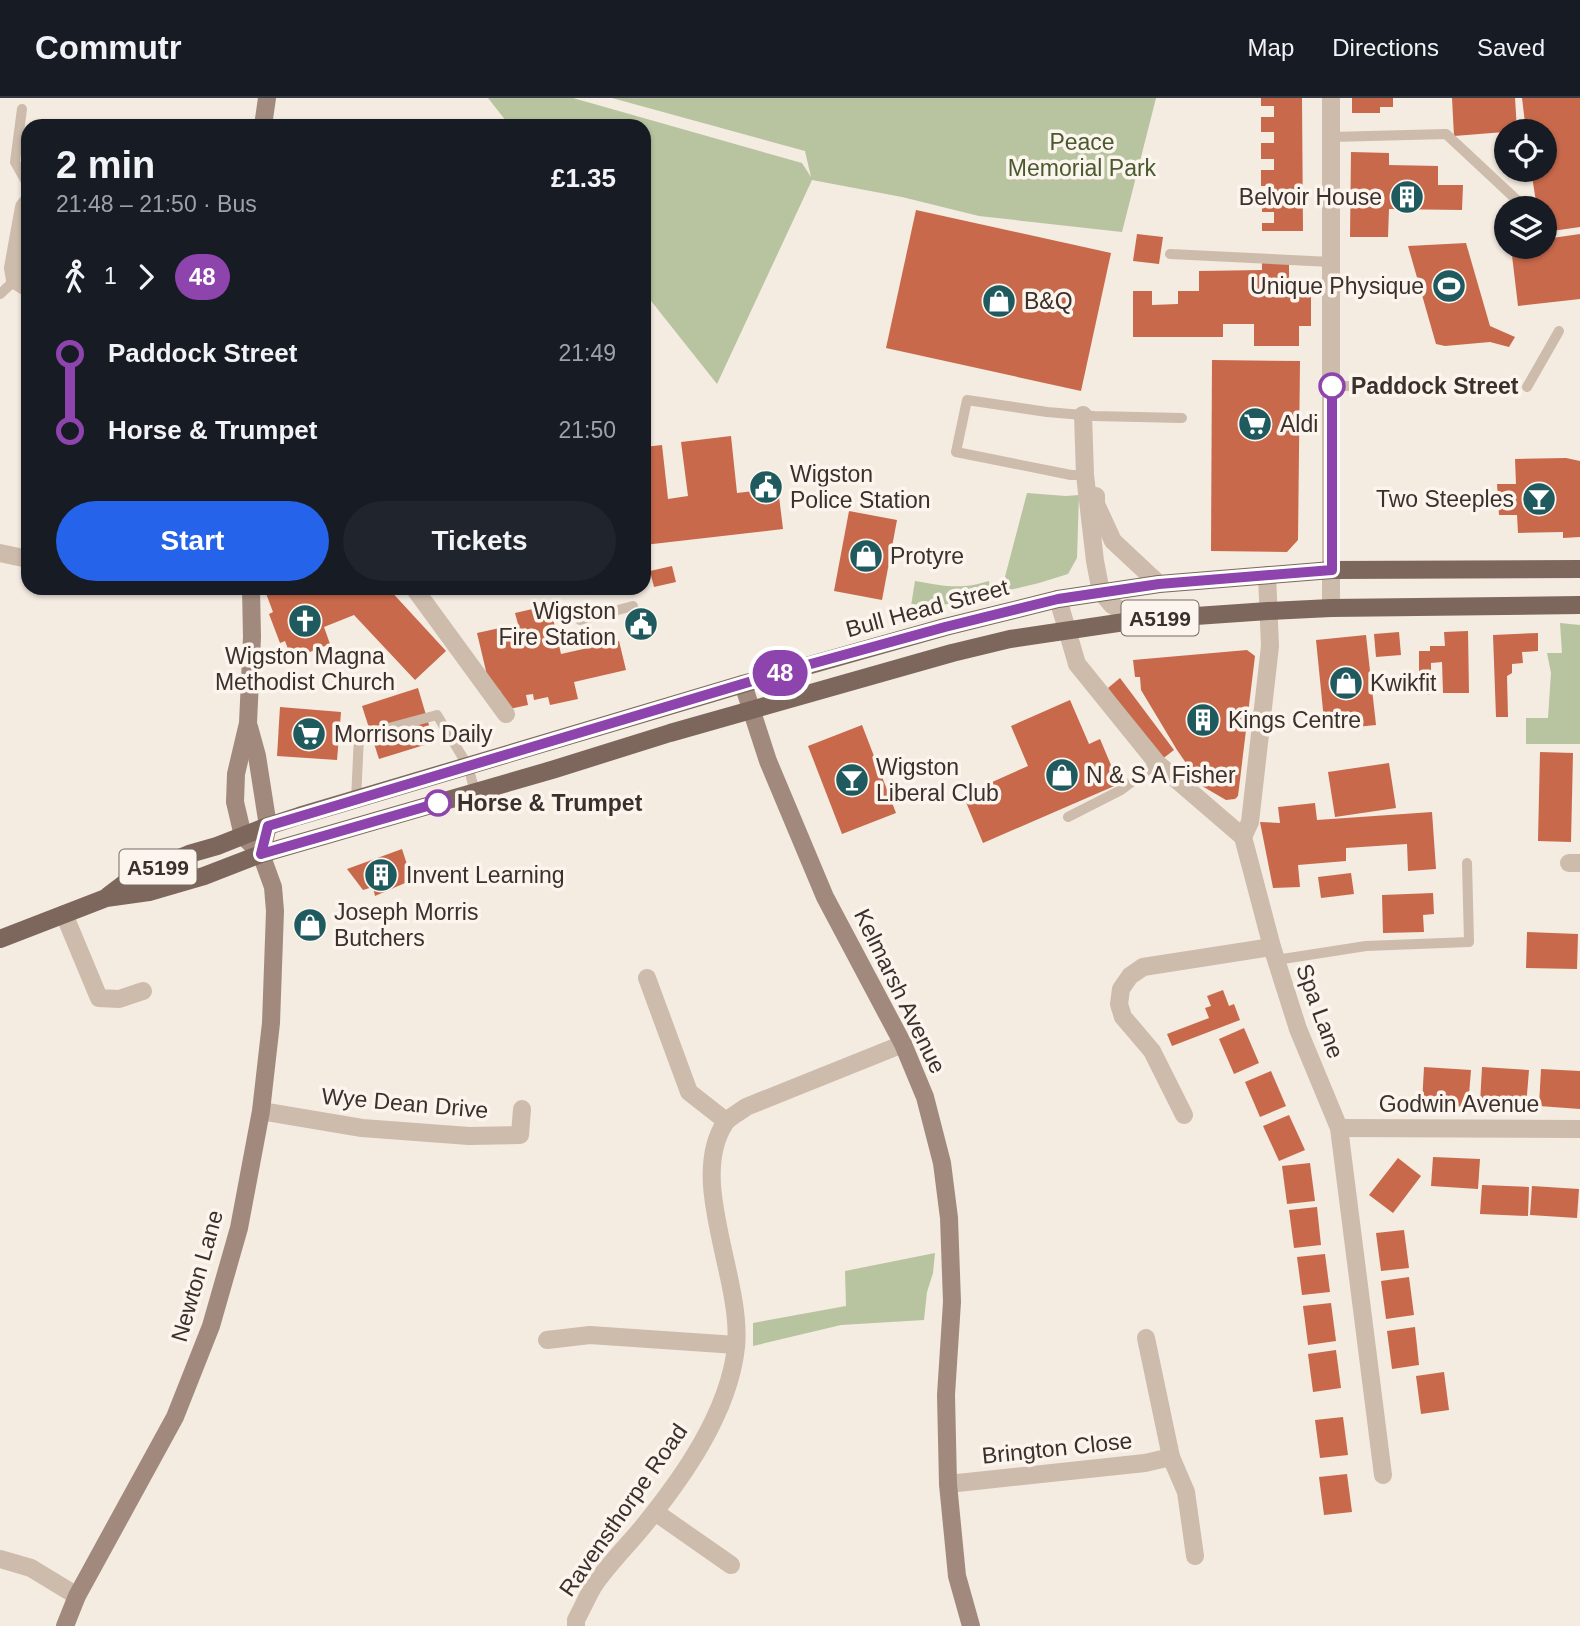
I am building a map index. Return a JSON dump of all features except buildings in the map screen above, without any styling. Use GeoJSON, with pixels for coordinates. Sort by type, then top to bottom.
{"type":"FeatureCollection","features":[{"type":"Feature","properties":{"kind":"main road","name":"Bull Head Street"},"geometry":{"type":"LineString","coordinates":[[106,898],[133,877],[268,826],[743,684],[945,627],[1058,599],[1159,584],[1332,570],[1580,569]]}},
{"type":"Feature","properties":{"kind":"main road","name":"A5199"},"geometry":{"type":"LineString","coordinates":[[475,792],[750,710],[1010,639],[1138,620],[1268,611],[1580,605]]}},
{"type":"Feature","properties":{"kind":"main road"},"geometry":{"type":"LineString","coordinates":[[261,854],[475,792]]}},
{"type":"Feature","properties":{"kind":"main road","name":"A5199"},"geometry":{"type":"LineString","coordinates":[[0,939],[106,898],[149,892],[204,876],[261,854]]}},
{"type":"Feature","properties":{"kind":"street"},"geometry":{"type":"LineString","coordinates":[[264,119],[267,98]]}},
{"type":"Feature","properties":{"kind":"street"},"geometry":{"type":"LineString","coordinates":[[1331,98],[1331,608]]}},
{"type":"Feature","properties":{"kind":"street"},"geometry":{"type":"LineString","coordinates":[[21,224],[13,268],[21,284]]}},
{"type":"Feature","properties":{"kind":"street"},"geometry":{"type":"LineString","coordinates":[[1089,415],[1085,475],[1101,592],[1112,606],[1138,620]]}},
{"type":"Feature","properties":{"kind":"street"},"geometry":{"type":"LineString","coordinates":[[1089,415],[1096,504],[1113,541],[1159,584]]}},
{"type":"Feature","properties":{"kind":"street"},"geometry":{"type":"LineString","coordinates":[[0,553],[21,558]]}},
{"type":"Feature","properties":{"kind":"street"},"geometry":{"type":"LineString","coordinates":[[1058,599],[1077,664],[1157,763],[1244,837],[1250,822],[1270,646],[1267,575]]}},
{"type":"Feature","properties":{"kind":"street"},"geometry":{"type":"LineString","coordinates":[[251,595],[248,723],[236,774],[235,802],[243,836],[261,854]]}},
{"type":"Feature","properties":{"kind":"street"},"geometry":{"type":"LineString","coordinates":[[419,595],[506,714]]}},
{"type":"Feature","properties":{"kind":"street","name":"Kelmarsh Avenue"},"geometry":{"type":"LineString","coordinates":[[743,684],[768,761],[825,897],[903,1044],[925,1097],[942,1163],[949,1218],[952,1302],[946,1395],[948,1484],[957,1576],[971,1626]]}},
{"type":"Feature","properties":{"kind":"street"},"geometry":{"type":"LineString","coordinates":[[248,723],[257,756],[268,826],[261,854]]}},
{"type":"Feature","properties":{"kind":"street","name":"Spa Lane"},"geometry":{"type":"LineString","coordinates":[[1244,837],[1274,953],[1298,1029],[1339,1128],[1383,1475]]}},
{"type":"Feature","properties":{"kind":"street","name":"Newton Lane"},"geometry":{"type":"LineString","coordinates":[[65,1626],[77,1596],[175,1417],[211,1326],[239,1228],[261,1111],[271,1023],[275,911],[273,887],[261,854]]}},
{"type":"Feature","properties":{"kind":"street"},"geometry":{"type":"LineString","coordinates":[[64,914],[99,999],[119,999],[143,991]]}},
{"type":"Feature","properties":{"kind":"street"},"geometry":{"type":"LineString","coordinates":[[1184,1115],[1152,1051],[1123,1017],[1119,1004],[1121,989],[1130,976],[1143,967],[1274,953]]}},
{"type":"Feature","properties":{"kind":"street"},"geometry":{"type":"LineString","coordinates":[[647,978],[689,1093],[726,1121],[746,1107],[903,1044]]}},
{"type":"Feature","properties":{"kind":"street","name":"Wye Dean Drive"},"geometry":{"type":"LineString","coordinates":[[261,1111],[362,1128],[469,1136],[520,1135],[522,1109]]}},
{"type":"Feature","properties":{"kind":"street","name":"Ravensthorpe Road"},"geometry":{"type":"LineString","coordinates":[[576,1626],[576,1620],[594,1585],[655,1512],[700,1447],[725,1396],[733,1371],[737,1318],[711,1183],[711,1161],[726,1121]]}},
{"type":"Feature","properties":{"kind":"street","name":"Godwin Avenue"},"geometry":{"type":"LineString","coordinates":[[1339,1128],[1580,1129]]}},
{"type":"Feature","properties":{"kind":"street"},"geometry":{"type":"LineString","coordinates":[[547,1340],[590,1335],[736,1345]]}},
{"type":"Feature","properties":{"kind":"street","name":"Brington Close"},"geometry":{"type":"LineString","coordinates":[[1146,1338],[1171,1457],[1186,1492],[1195,1556]]}},
{"type":"Feature","properties":{"kind":"street","name":"Brington Close"},"geometry":{"type":"LineString","coordinates":[[948,1484],[1145,1464],[1171,1457]]}},
{"type":"Feature","properties":{"kind":"street"},"geometry":{"type":"LineString","coordinates":[[655,1512],[731,1565]]}},
{"type":"Feature","properties":{"kind":"street"},"geometry":{"type":"LineString","coordinates":[[0,1559],[31,1568],[77,1596]]}},
{"type":"Feature","properties":{"kind":"lane"},"geometry":{"type":"LineString","coordinates":[[21,173],[15,162],[22,109]]}},
{"type":"Feature","properties":{"kind":"lane"},"geometry":{"type":"LineString","coordinates":[[1331,137],[1446,134],[1512,196]]}},
{"type":"Feature","properties":{"kind":"lane"},"geometry":{"type":"LineString","coordinates":[[1170,254],[1331,262]]}},
{"type":"Feature","properties":{"kind":"lane"},"geometry":{"type":"LineString","coordinates":[[0,294],[21,284]]}},
{"type":"Feature","properties":{"kind":"lane"},"geometry":{"type":"LineString","coordinates":[[1527,387],[1559,331]]}},
{"type":"Feature","properties":{"kind":"lane"},"geometry":{"type":"LineString","coordinates":[[1332,386],[1373,386]]}},
{"type":"Feature","properties":{"kind":"lane"},"geometry":{"type":"LineString","coordinates":[[1085,475],[1071,475],[956,452],[967,400],[1047,412],[1182,418]]}},
{"type":"Feature","properties":{"kind":"lane"},"geometry":{"type":"LineString","coordinates":[[580,620],[633,606]]}},
{"type":"Feature","properties":{"kind":"lane"},"geometry":{"type":"LineString","coordinates":[[662,708],[670,733]]}},
{"type":"Feature","properties":{"kind":"lane"},"geometry":{"type":"LineString","coordinates":[[356,800],[359,736],[437,715],[468,766],[475,792]]}},
{"type":"Feature","properties":{"kind":"lane"},"geometry":{"type":"LineString","coordinates":[[1068,817],[1121,790],[1157,763]]}},
{"type":"Feature","properties":{"kind":"lane"},"geometry":{"type":"LineString","coordinates":[[1274,953],[1469,942],[1467,863]]}},
{"type":"Feature","properties":{"kind":"green space"},"geometry":{"type":"Polygon","coordinates":[[[488,98],[573,98],[647,119],[504,119],[488,98]]]}},
{"type":"Feature","properties":{"kind":"green space","name":"Peace Memorial Park"},"geometry":{"type":"Polygon","coordinates":[[[612,98],[1156,98],[1122,232],[979,216],[902,197],[812,180],[717,384],[651,301],[651,120],[802,163],[811,177],[805,151],[612,98]]]}},
{"type":"Feature","properties":{"kind":"green space"},"geometry":{"type":"Polygon","coordinates":[[[1027,493],[1079,495],[1077,558],[1068,574],[1001,592],[1027,493]]]}},
{"type":"Feature","properties":{"kind":"green space"},"geometry":{"type":"Polygon","coordinates":[[[915,581],[960,586],[989,581],[990,595],[910,612],[915,581]]]}},
{"type":"Feature","properties":{"kind":"green space"},"geometry":{"type":"Polygon","coordinates":[[[1560,623],[1580,625],[1580,744],[1526,744],[1526,718],[1548,718],[1551,673],[1547,653],[1562,653],[1560,623]]]}},
{"type":"Feature","properties":{"kind":"green space"},"geometry":{"type":"Polygon","coordinates":[[[935,1253],[924,1320],[841,1325],[753,1346],[753,1323],[846,1306],[845,1271],[935,1253]]]}},
{"type":"Feature","properties":{"kind":"bus line","name":"48"},"geometry":{"type":"LineString","coordinates":[[438,803],[261,854],[268,826],[743,684],[945,627],[1058,599],[1101,592],[1159,584],[1332,570],[1332,386]]}},
{"type":"Feature","properties":{"kind":"place","name":"Belvoir House"},"geometry":{"type":"Point","coordinates":[1407,197]}},
{"type":"Feature","properties":{"kind":"place","name":"Unique Physique"},"geometry":{"type":"Point","coordinates":[1449,286]}},
{"type":"Feature","properties":{"kind":"place","name":"B&Q"},"geometry":{"type":"Point","coordinates":[999,301]}},
{"type":"Feature","properties":{"kind":"place","name":"Paddock Street"},"geometry":{"type":"Point","coordinates":[1332,386]}},
{"type":"Feature","properties":{"kind":"place","name":"Aldi"},"geometry":{"type":"Point","coordinates":[1255,424]}},
{"type":"Feature","properties":{"kind":"place","name":"Wigston Police Station"},"geometry":{"type":"Point","coordinates":[766,487]}},
{"type":"Feature","properties":{"kind":"place","name":"Two Steeples"},"geometry":{"type":"Point","coordinates":[1539,499]}},
{"type":"Feature","properties":{"kind":"place","name":"Protyre"},"geometry":{"type":"Point","coordinates":[866,556]}},
{"type":"Feature","properties":{"kind":"place","name":"Wigston Magna Methodist Church"},"geometry":{"type":"Point","coordinates":[305,621]}},
{"type":"Feature","properties":{"kind":"place","name":"Wigston Fire Station"},"geometry":{"type":"Point","coordinates":[641,624]}},
{"type":"Feature","properties":{"kind":"place","name":"Kwikfit"},"geometry":{"type":"Point","coordinates":[1346,683]}},
{"type":"Feature","properties":{"kind":"place","name":"Kings Centre"},"geometry":{"type":"Point","coordinates":[1203,720]}},
{"type":"Feature","properties":{"kind":"place","name":"Morrisons Daily"},"geometry":{"type":"Point","coordinates":[309,734]}},
{"type":"Feature","properties":{"kind":"place","name":"N & S A Fisher"},"geometry":{"type":"Point","coordinates":[1062,775]}},
{"type":"Feature","properties":{"kind":"place","name":"Wigston Liberal Club"},"geometry":{"type":"Point","coordinates":[852,780]}},
{"type":"Feature","properties":{"kind":"place","name":"Horse & Trumpet"},"geometry":{"type":"Point","coordinates":[438,803]}},
{"type":"Feature","properties":{"kind":"place","name":"Invent Learning"},"geometry":{"type":"Point","coordinates":[381,875]}},
{"type":"Feature","properties":{"kind":"place","name":"Joseph Morris Butchers"},"geometry":{"type":"Point","coordinates":[310,925]}}]}
